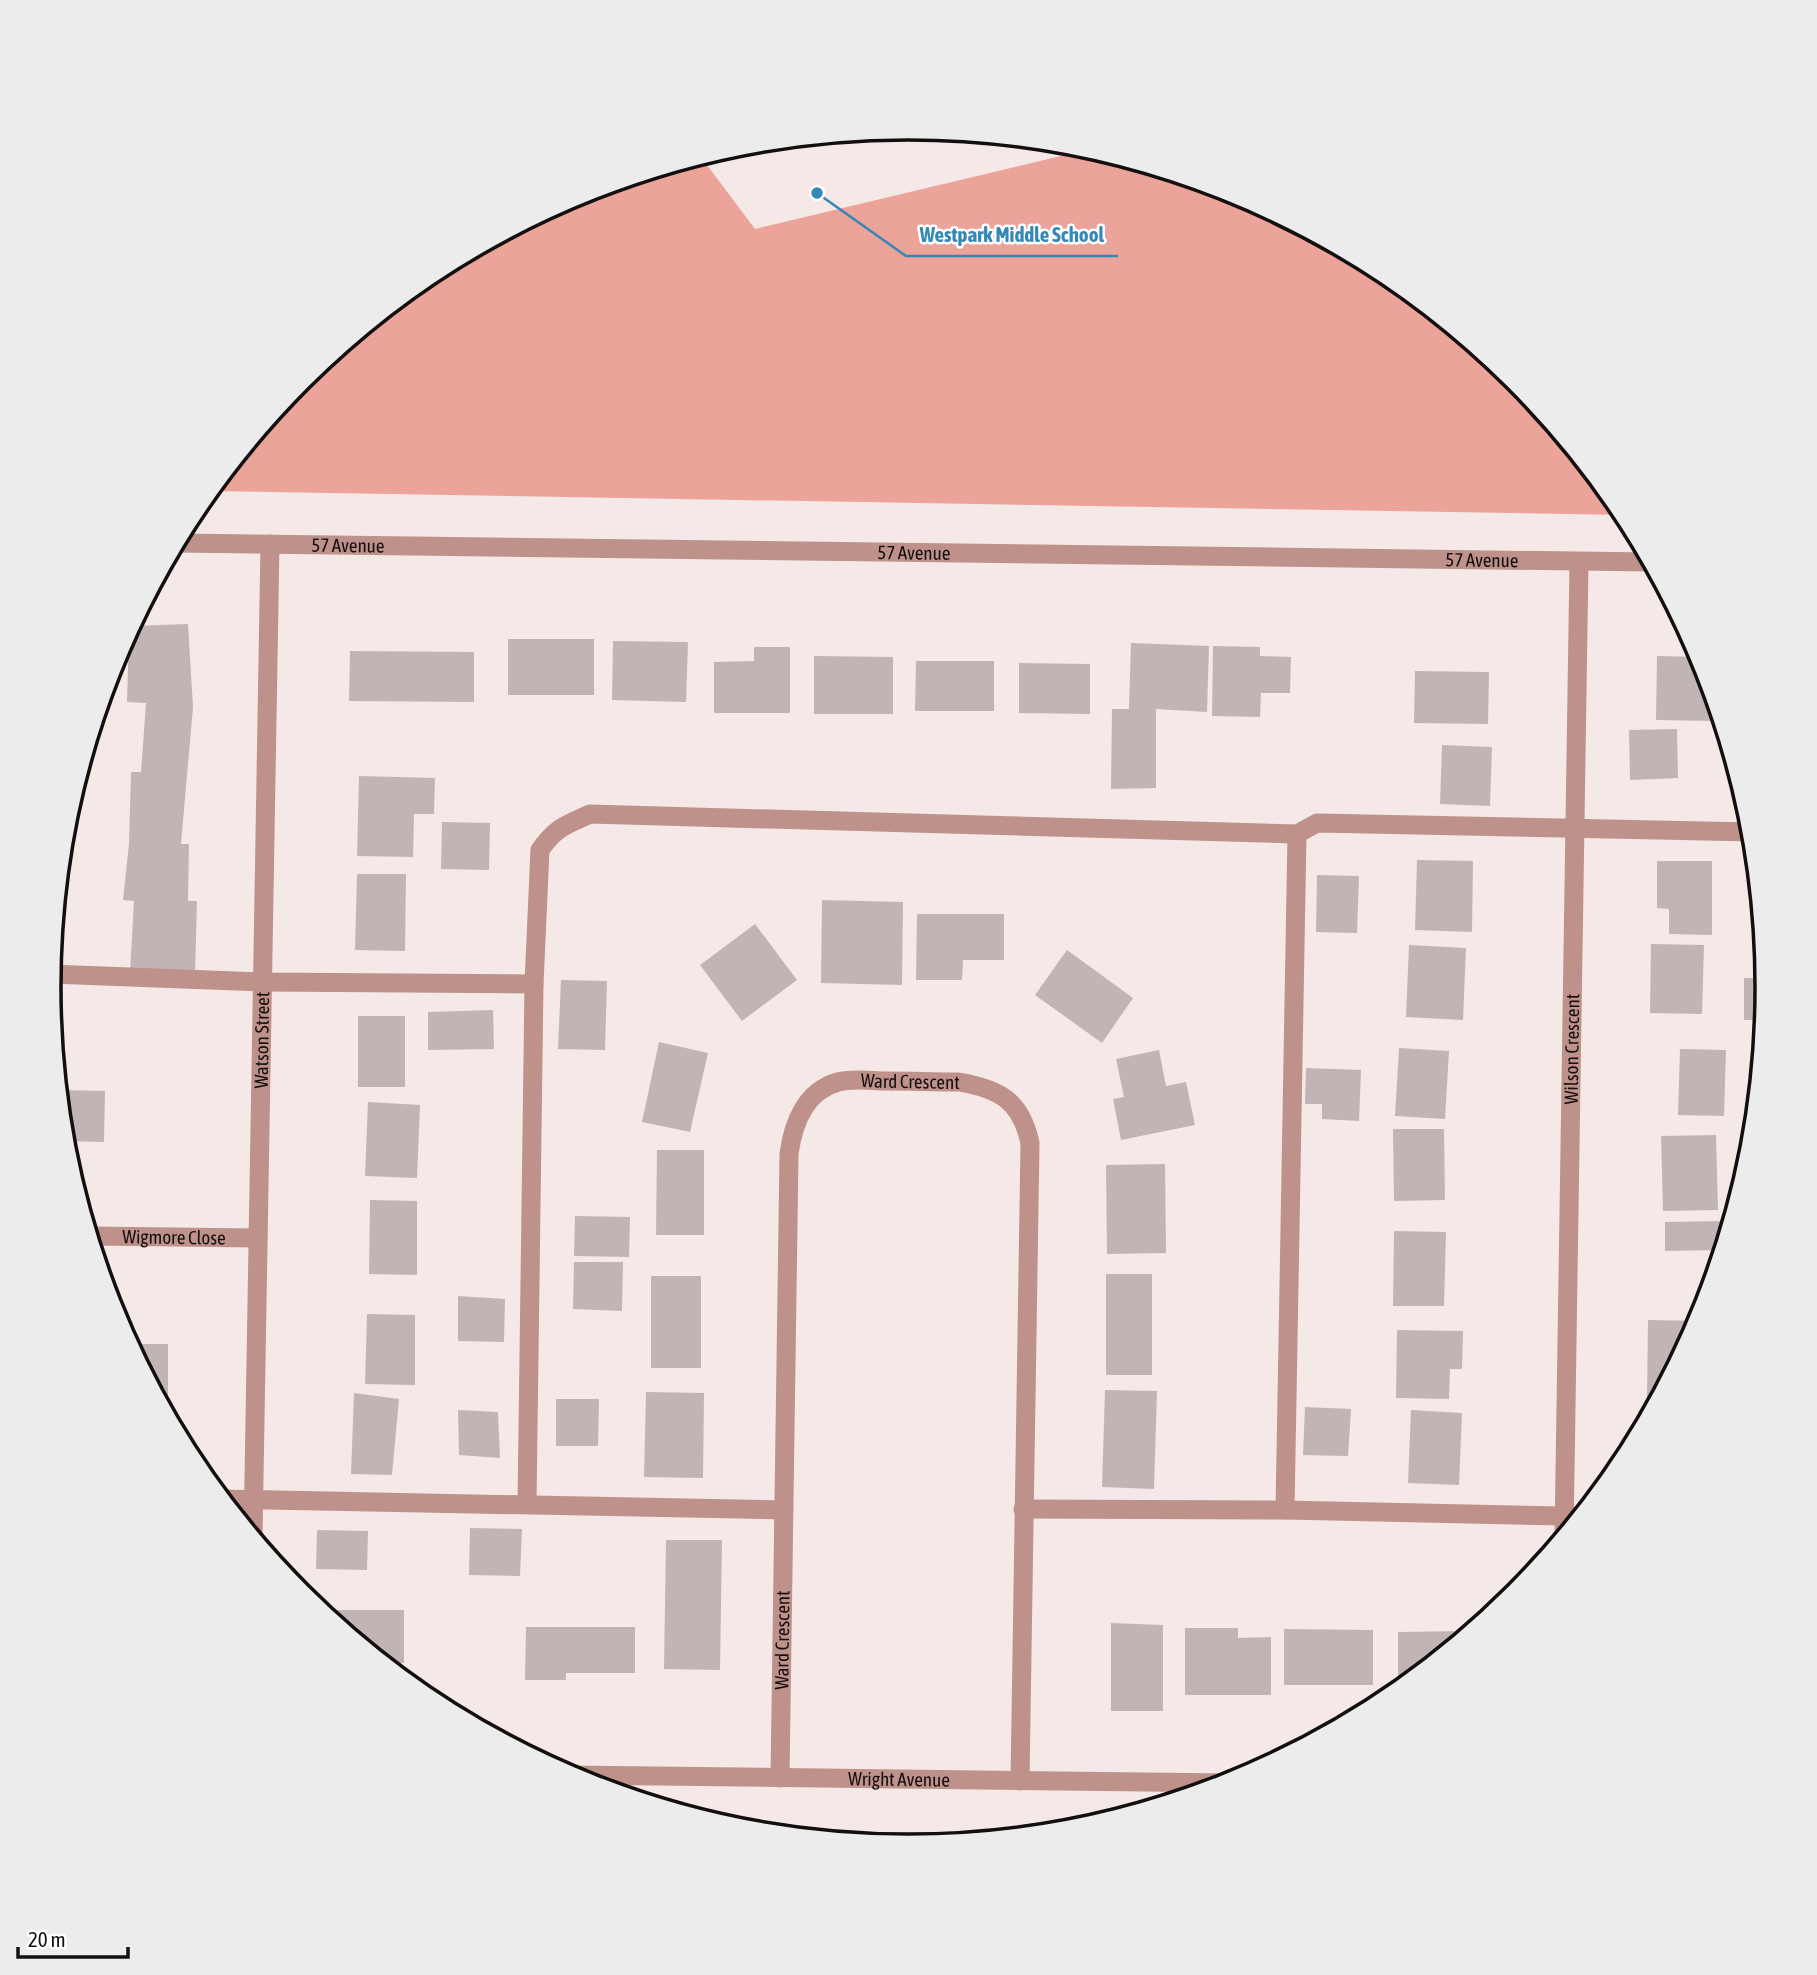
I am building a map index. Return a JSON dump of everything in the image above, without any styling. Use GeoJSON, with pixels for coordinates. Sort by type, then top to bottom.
{"type":"FeatureCollection","features":[{"type":"Feature","properties":{"kind":"street","name":"57 Avenue"},"geometry":{"type":"LineString","coordinates":[[188,543],[1641,562]]}},
{"type":"Feature","properties":{"kind":"street","name":"Watson Street"},"geometry":{"type":"LineString","coordinates":[[253,1524],[270,544]]}},
{"type":"Feature","properties":{"kind":"street","name":"Wilson Crescent"},"geometry":{"type":"LineString","coordinates":[[1564,1523],[1579,562]]}},
{"type":"Feature","properties":{"kind":"street"},"geometry":{"type":"LineString","coordinates":[[527,1504],[534,985],[540,850],[551,835],[565,826],[590,814],[1297,834],[1317,823],[1741,832]]}},
{"type":"Feature","properties":{"kind":"street"},"geometry":{"type":"LineString","coordinates":[[1285,1510],[1297,834]]}},
{"type":"Feature","properties":{"kind":"street"},"geometry":{"type":"LineString","coordinates":[[61,974],[263,982],[534,985]]}},
{"type":"Feature","properties":{"kind":"street","name":"Ward Crescent"},"geometry":{"type":"LineString","coordinates":[[780,1778],[789,1154],[792,1133],[799,1115],[811,1099],[823,1089],[839,1082],[856,1080],[975,1084],[1012,1103],[1021,1115],[1030,1143],[1020,1781]]}},
{"type":"Feature","properties":{"kind":"street","name":"Wigmore Close"},"geometry":{"type":"LineString","coordinates":[[99,1236],[258,1238]]}},
{"type":"Feature","properties":{"kind":"street"},"geometry":{"type":"LineString","coordinates":[[233,1499],[784,1510]]}},
{"type":"Feature","properties":{"kind":"street"},"geometry":{"type":"LineString","coordinates":[[1023,1509],[1285,1510],[1564,1516]]}},
{"type":"Feature","properties":{"kind":"street","name":"Wright Avenue"},"geometry":{"type":"LineString","coordinates":[[598,1775],[1200,1783]]}},
{"type":"Feature","properties":{"kind":"shaded area"},"geometry":{"type":"Polygon","coordinates":[[[1064,155],[1128,169],[1181,185],[1233,205],[1332,254],[1424,315],[1508,388],[1581,472],[1611,515],[222,491],[309,388],[350,351],[393,315],[438,283],[534,228],[636,185],[707,165],[755,229],[1064,155]]]}},
{"type":"Feature","properties":{"kind":"building"},"geometry":{"type":"Polygon","coordinates":[[[188,624],[193,707],[181,844],[189,844],[188,901],[197,901],[195,974],[130,972],[134,901],[123,900],[129,844],[131,772],[141,772],[146,703],[127,702],[128,658],[143,626],[188,624]]]}},
{"type":"Feature","properties":{"kind":"building"},"geometry":{"type":"Polygon","coordinates":[[[508,639],[594,639],[594,695],[508,695],[508,639]]]}},
{"type":"Feature","properties":{"kind":"building"},"geometry":{"type":"Polygon","coordinates":[[[613,641],[688,642],[686,702],[612,700],[613,641]]]}},
{"type":"Feature","properties":{"kind":"building"},"geometry":{"type":"Polygon","coordinates":[[[1131,643],[1209,646],[1207,712],[1156,709],[1156,788],[1111,789],[1112,709],[1129,709],[1131,643]]]}},
{"type":"Feature","properties":{"kind":"building"},"geometry":{"type":"Polygon","coordinates":[[[1213,646],[1260,647],[1260,656],[1291,657],[1290,693],[1261,693],[1260,717],[1212,716],[1213,646]]]}},
{"type":"Feature","properties":{"kind":"building"},"geometry":{"type":"Polygon","coordinates":[[[754,647],[790,647],[790,713],[714,713],[714,662],[754,661],[754,647]]]}},
{"type":"Feature","properties":{"kind":"building"},"geometry":{"type":"Polygon","coordinates":[[[350,651],[474,652],[474,702],[349,701],[350,651]]]}},
{"type":"Feature","properties":{"kind":"building"},"geometry":{"type":"Polygon","coordinates":[[[814,656],[893,657],[893,714],[814,714],[814,656]]]}},
{"type":"Feature","properties":{"kind":"building"},"geometry":{"type":"Polygon","coordinates":[[[1657,656],[1688,657],[1713,721],[1656,720],[1657,656]]]}},
{"type":"Feature","properties":{"kind":"building"},"geometry":{"type":"Polygon","coordinates":[[[916,661],[994,661],[994,711],[915,711],[916,661]]]}},
{"type":"Feature","properties":{"kind":"building"},"geometry":{"type":"Polygon","coordinates":[[[1019,663],[1090,664],[1090,714],[1019,713],[1019,663]]]}},
{"type":"Feature","properties":{"kind":"building"},"geometry":{"type":"Polygon","coordinates":[[[1415,671],[1489,672],[1488,724],[1414,723],[1415,671]]]}},
{"type":"Feature","properties":{"kind":"building"},"geometry":{"type":"Polygon","coordinates":[[[1677,729],[1678,778],[1630,780],[1629,730],[1677,729]]]}},
{"type":"Feature","properties":{"kind":"building"},"geometry":{"type":"Polygon","coordinates":[[[1442,745],[1492,747],[1490,806],[1440,804],[1442,745]]]}},
{"type":"Feature","properties":{"kind":"building"},"geometry":{"type":"Polygon","coordinates":[[[359,776],[435,778],[434,814],[414,814],[413,857],[357,856],[359,776]]]}},
{"type":"Feature","properties":{"kind":"building"},"geometry":{"type":"Polygon","coordinates":[[[442,822],[490,823],[489,870],[441,869],[442,822]]]}},
{"type":"Feature","properties":{"kind":"building"},"geometry":{"type":"Polygon","coordinates":[[[1417,860],[1473,861],[1472,932],[1415,930],[1417,860]]]}},
{"type":"Feature","properties":{"kind":"building"},"geometry":{"type":"Polygon","coordinates":[[[1657,861],[1712,861],[1712,935],[1669,934],[1669,909],[1657,908],[1657,861]]]}},
{"type":"Feature","properties":{"kind":"building"},"geometry":{"type":"Polygon","coordinates":[[[357,874],[406,874],[405,951],[355,950],[357,874]]]}},
{"type":"Feature","properties":{"kind":"building"},"geometry":{"type":"Polygon","coordinates":[[[1317,875],[1359,876],[1357,933],[1316,932],[1317,875]]]}},
{"type":"Feature","properties":{"kind":"building"},"geometry":{"type":"Polygon","coordinates":[[[822,900],[903,902],[902,985],[821,983],[822,900]]]}},
{"type":"Feature","properties":{"kind":"building"},"geometry":{"type":"Polygon","coordinates":[[[917,914],[1004,914],[1004,960],[963,960],[962,980],[916,980],[917,914]]]}},
{"type":"Feature","properties":{"kind":"building"},"geometry":{"type":"Polygon","coordinates":[[[755,924],[797,980],[742,1021],[700,965],[755,924]]]}},
{"type":"Feature","properties":{"kind":"building"},"geometry":{"type":"Polygon","coordinates":[[[1651,944],[1704,945],[1702,1014],[1650,1013],[1651,944]]]}},
{"type":"Feature","properties":{"kind":"building"},"geometry":{"type":"Polygon","coordinates":[[[1409,945],[1466,948],[1463,1020],[1406,1017],[1409,945]]]}},
{"type":"Feature","properties":{"kind":"building"},"geometry":{"type":"Polygon","coordinates":[[[1067,950],[1133,998],[1102,1043],[1035,995],[1067,950]]]}},
{"type":"Feature","properties":{"kind":"building"},"geometry":{"type":"Polygon","coordinates":[[[1744,978],[1756,978],[1755,1020],[1744,1020],[1744,978]]]}},
{"type":"Feature","properties":{"kind":"building"},"geometry":{"type":"Polygon","coordinates":[[[561,980],[607,981],[605,1050],[558,1049],[561,980]]]}},
{"type":"Feature","properties":{"kind":"building"},"geometry":{"type":"Polygon","coordinates":[[[493,1010],[494,1049],[428,1050],[428,1012],[493,1010]]]}},
{"type":"Feature","properties":{"kind":"building"},"geometry":{"type":"Polygon","coordinates":[[[358,1016],[405,1016],[405,1087],[358,1087],[358,1016]]]}},
{"type":"Feature","properties":{"kind":"building"},"geometry":{"type":"Polygon","coordinates":[[[659,1042],[708,1053],[690,1132],[642,1122],[659,1042]]]}},
{"type":"Feature","properties":{"kind":"building"},"geometry":{"type":"Polygon","coordinates":[[[1399,1048],[1449,1051],[1445,1119],[1395,1116],[1399,1048]]]}},
{"type":"Feature","properties":{"kind":"building"},"geometry":{"type":"Polygon","coordinates":[[[1680,1049],[1726,1050],[1724,1116],[1678,1115],[1680,1049]]]}},
{"type":"Feature","properties":{"kind":"building"},"geometry":{"type":"Polygon","coordinates":[[[1159,1050],[1166,1086],[1186,1082],[1195,1125],[1121,1140],[1113,1099],[1124,1097],[1116,1059],[1159,1050]]]}},
{"type":"Feature","properties":{"kind":"building"},"geometry":{"type":"Polygon","coordinates":[[[1306,1068],[1361,1070],[1359,1121],[1322,1119],[1322,1104],[1305,1104],[1306,1068]]]}},
{"type":"Feature","properties":{"kind":"building"},"geometry":{"type":"Polygon","coordinates":[[[67,1090],[105,1091],[104,1142],[76,1141],[67,1090]]]}},
{"type":"Feature","properties":{"kind":"building"},"geometry":{"type":"Polygon","coordinates":[[[368,1102],[420,1105],[417,1178],[365,1176],[368,1102]]]}},
{"type":"Feature","properties":{"kind":"building"},"geometry":{"type":"Polygon","coordinates":[[[1393,1129],[1444,1129],[1445,1200],[1394,1201],[1393,1129]]]}},
{"type":"Feature","properties":{"kind":"building"},"geometry":{"type":"Polygon","coordinates":[[[1716,1135],[1718,1210],[1663,1211],[1661,1136],[1716,1135]]]}},
{"type":"Feature","properties":{"kind":"building"},"geometry":{"type":"Polygon","coordinates":[[[657,1150],[704,1150],[704,1235],[656,1235],[657,1150]]]}},
{"type":"Feature","properties":{"kind":"building"},"geometry":{"type":"Polygon","coordinates":[[[1165,1164],[1166,1253],[1107,1254],[1106,1165],[1165,1164]]]}},
{"type":"Feature","properties":{"kind":"building"},"geometry":{"type":"Polygon","coordinates":[[[370,1200],[417,1201],[417,1275],[369,1274],[370,1200]]]}},
{"type":"Feature","properties":{"kind":"building"},"geometry":{"type":"Polygon","coordinates":[[[575,1216],[630,1217],[629,1257],[574,1256],[575,1216]]]}},
{"type":"Feature","properties":{"kind":"building"},"geometry":{"type":"Polygon","coordinates":[[[1723,1221],[1714,1250],[1665,1251],[1665,1222],[1723,1221]]]}},
{"type":"Feature","properties":{"kind":"building"},"geometry":{"type":"Polygon","coordinates":[[[1394,1231],[1446,1232],[1444,1306],[1393,1306],[1394,1231]]]}},
{"type":"Feature","properties":{"kind":"building"},"geometry":{"type":"Polygon","coordinates":[[[574,1262],[623,1262],[622,1311],[573,1309],[574,1262]]]}},
{"type":"Feature","properties":{"kind":"building"},"geometry":{"type":"Polygon","coordinates":[[[1106,1274],[1152,1274],[1152,1375],[1106,1375],[1106,1274]]]}},
{"type":"Feature","properties":{"kind":"building"},"geometry":{"type":"Polygon","coordinates":[[[651,1276],[701,1276],[701,1368],[651,1368],[651,1276]]]}},
{"type":"Feature","properties":{"kind":"building"},"geometry":{"type":"Polygon","coordinates":[[[458,1296],[505,1299],[504,1342],[458,1341],[458,1296]]]}},
{"type":"Feature","properties":{"kind":"building"},"geometry":{"type":"Polygon","coordinates":[[[367,1314],[415,1315],[415,1385],[365,1384],[367,1314]]]}},
{"type":"Feature","properties":{"kind":"building"},"geometry":{"type":"Polygon","coordinates":[[[1648,1320],[1687,1321],[1668,1362],[1647,1400],[1648,1320]]]}},
{"type":"Feature","properties":{"kind":"building"},"geometry":{"type":"Polygon","coordinates":[[[1397,1330],[1463,1331],[1462,1369],[1450,1369],[1449,1399],[1396,1398],[1397,1330]]]}},
{"type":"Feature","properties":{"kind":"building"},"geometry":{"type":"Polygon","coordinates":[[[141,1344],[168,1344],[168,1398],[141,1344]]]}},
{"type":"Feature","properties":{"kind":"building"},"geometry":{"type":"Polygon","coordinates":[[[1105,1390],[1157,1391],[1154,1489],[1102,1487],[1105,1390]]]}},
{"type":"Feature","properties":{"kind":"building"},"geometry":{"type":"Polygon","coordinates":[[[646,1392],[704,1393],[703,1478],[644,1477],[646,1392]]]}},
{"type":"Feature","properties":{"kind":"building"},"geometry":{"type":"Polygon","coordinates":[[[354,1393],[399,1399],[392,1475],[351,1474],[354,1393]]]}},
{"type":"Feature","properties":{"kind":"building"},"geometry":{"type":"Polygon","coordinates":[[[556,1399],[599,1399],[598,1446],[556,1446],[556,1399]]]}},
{"type":"Feature","properties":{"kind":"building"},"geometry":{"type":"Polygon","coordinates":[[[1305,1407],[1351,1409],[1348,1456],[1303,1455],[1305,1407]]]}},
{"type":"Feature","properties":{"kind":"building"},"geometry":{"type":"Polygon","coordinates":[[[458,1410],[498,1412],[500,1458],[459,1455],[458,1410]]]}},
{"type":"Feature","properties":{"kind":"building"},"geometry":{"type":"Polygon","coordinates":[[[1411,1410],[1462,1413],[1459,1485],[1408,1483],[1411,1410]]]}},
{"type":"Feature","properties":{"kind":"building"},"geometry":{"type":"Polygon","coordinates":[[[470,1528],[522,1529],[520,1576],[469,1575],[470,1528]]]}},
{"type":"Feature","properties":{"kind":"building"},"geometry":{"type":"Polygon","coordinates":[[[317,1530],[368,1531],[367,1570],[316,1569],[317,1530]]]}},
{"type":"Feature","properties":{"kind":"building"},"geometry":{"type":"Polygon","coordinates":[[[666,1540],[722,1540],[720,1670],[664,1669],[666,1540]]]}},
{"type":"Feature","properties":{"kind":"building"},"geometry":{"type":"Polygon","coordinates":[[[334,1610],[404,1610],[404,1663],[393,1660],[334,1610]]]}},
{"type":"Feature","properties":{"kind":"building"},"geometry":{"type":"Polygon","coordinates":[[[1111,1623],[1163,1625],[1163,1711],[1111,1711],[1111,1623]]]}},
{"type":"Feature","properties":{"kind":"building"},"geometry":{"type":"Polygon","coordinates":[[[526,1627],[635,1627],[635,1673],[566,1673],[566,1680],[525,1680],[526,1627]]]}},
{"type":"Feature","properties":{"kind":"building"},"geometry":{"type":"Polygon","coordinates":[[[1185,1628],[1238,1628],[1238,1638],[1271,1637],[1271,1695],[1185,1695],[1185,1628]]]}},
{"type":"Feature","properties":{"kind":"building"},"geometry":{"type":"Polygon","coordinates":[[[1284,1629],[1373,1630],[1373,1685],[1284,1685],[1284,1629]]]}},
{"type":"Feature","properties":{"kind":"building"},"geometry":{"type":"Polygon","coordinates":[[[1458,1631],[1400,1677],[1398,1632],[1458,1631]]]}},
{"type":"Feature","properties":{"kind":"place","name":"Westpark Middle School"},"geometry":{"type":"Point","coordinates":[817,193]}}]}
